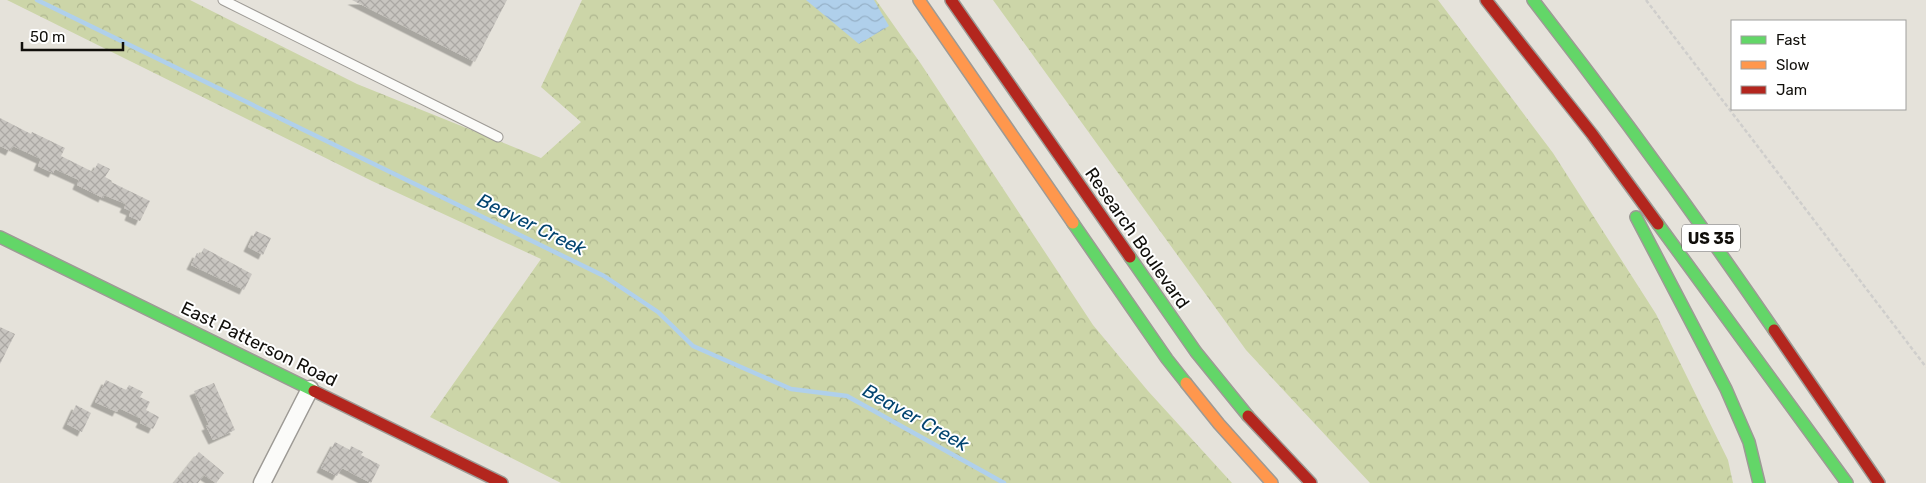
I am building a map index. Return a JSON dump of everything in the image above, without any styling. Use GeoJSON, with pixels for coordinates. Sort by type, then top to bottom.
{"type":"FeatureCollection","features":[{"type":"Feature","properties":{"kind":"main road"},"geometry":{"type":"LineString","coordinates":[[919,0],[1167,359],[1219,424],[1272,483]]}},
{"type":"Feature","properties":{"kind":"main road","name":"Research Boulevard"},"geometry":{"type":"LineString","coordinates":[[951,0],[1196,352],[1247,415],[1311,483]]}},
{"type":"Feature","properties":{"kind":"main road","name":"US 35"},"geometry":{"type":"LineString","coordinates":[[1486,0],[1592,134],[1847,483]]}},
{"type":"Feature","properties":{"kind":"main road","name":"US 35"},"geometry":{"type":"LineString","coordinates":[[1533,0],[1594,78],[1696,216],[1879,483]]}},
{"type":"Feature","properties":{"kind":"main road"},"geometry":{"type":"LineString","coordinates":[[1592,134],[1726,389],[1750,442],[1760,483]]}},
{"type":"Feature","properties":{"kind":"main road","name":"East Patterson Road"},"geometry":{"type":"LineString","coordinates":[[0,236],[502,483]]}},
{"type":"Feature","properties":{"kind":"street"},"geometry":{"type":"LineString","coordinates":[[262,483],[310,388]]}},
{"type":"Feature","properties":{"kind":"lane"},"geometry":{"type":"LineString","coordinates":[[223,0],[498,137]]}},
{"type":"Feature","properties":{"kind":"path"},"geometry":{"type":"LineString","coordinates":[[1646,0],[1926,367]]}},
{"type":"Feature","properties":{"kind":"green space"},"geometry":{"type":"Polygon","coordinates":[[[7,0],[190,0],[357,84],[541,158],[581,122],[541,87],[582,0],[876,0],[921,64],[1093,325],[1148,391],[1232,483],[561,483],[430,417],[541,259],[372,181],[7,0]]]}},
{"type":"Feature","properties":{"kind":"green space"},"geometry":{"type":"Polygon","coordinates":[[[993,0],[1438,0],[1553,153],[1656,314],[1728,460],[1733,483],[1370,483],[1246,350],[993,0]]]}},
{"type":"Feature","properties":{"kind":"water"},"geometry":{"type":"Polygon","coordinates":[[[806,0],[874,0],[889,26],[859,44],[806,0]]]}},
{"type":"Feature","properties":{"kind":"building"},"geometry":{"type":"Polygon","coordinates":[[[352,0],[507,0],[475,62],[352,0]]]}},
{"type":"Feature","properties":{"kind":"building"},"geometry":{"type":"Polygon","coordinates":[[[0,118],[31,134],[32,132],[65,148],[61,156],[93,172],[98,163],[110,169],[105,177],[111,182],[150,201],[140,221],[129,216],[131,211],[124,208],[126,204],[104,195],[103,198],[77,185],[79,180],[55,169],[53,173],[38,166],[41,159],[13,146],[10,151],[0,146],[0,118]]]}},
{"type":"Feature","properties":{"kind":"building"},"geometry":{"type":"Polygon","coordinates":[[[256,231],[271,238],[263,255],[248,247],[256,231]]]}},
{"type":"Feature","properties":{"kind":"building"},"geometry":{"type":"Polygon","coordinates":[[[204,248],[252,274],[244,290],[191,265],[197,253],[200,255],[204,248]]]}},
{"type":"Feature","properties":{"kind":"building"},"geometry":{"type":"Polygon","coordinates":[[[0,327],[15,334],[0,364],[0,327]]]}},
{"type":"Feature","properties":{"kind":"building"},"geometry":{"type":"Polygon","coordinates":[[[106,380],[126,390],[129,385],[143,392],[140,397],[150,402],[146,410],[159,417],[153,429],[140,423],[142,419],[119,408],[117,412],[95,402],[106,380]]]}},
{"type":"Feature","properties":{"kind":"building"},"geometry":{"type":"Polygon","coordinates":[[[214,383],[235,430],[213,440],[206,426],[209,425],[194,391],[214,383]]]}},
{"type":"Feature","properties":{"kind":"building"},"geometry":{"type":"Polygon","coordinates":[[[76,405],[91,413],[82,432],[67,424],[76,405]]]}},
{"type":"Feature","properties":{"kind":"building"},"geometry":{"type":"Polygon","coordinates":[[[335,442],[350,450],[351,446],[363,452],[361,455],[380,465],[371,483],[342,468],[337,476],[321,468],[335,442]]]}},
{"type":"Feature","properties":{"kind":"building"},"geometry":{"type":"Polygon","coordinates":[[[199,452],[224,473],[216,483],[204,475],[198,483],[174,483],[199,452]]]}},
{"type":"Feature","properties":{"kind":"waterway","name":"Beaver Creek"},"geometry":{"type":"LineString","coordinates":[[37,0],[604,276],[658,312],[693,346],[791,389],[847,396],[1004,483]]}},
{"type":"Feature","properties":{"kind":"traffic: fast"},"geometry":{"type":"LineString","coordinates":[[1533,0],[1716,246],[1774,330]]}},
{"type":"Feature","properties":{"kind":"traffic: fast"},"geometry":{"type":"LineString","coordinates":[[1636,217],[1726,389],[1749,442],[1759,483]]}},
{"type":"Feature","properties":{"kind":"traffic: fast"},"geometry":{"type":"LineString","coordinates":[[1073,223],[1167,359],[1186,383]]}},
{"type":"Feature","properties":{"kind":"traffic: fast"},"geometry":{"type":"LineString","coordinates":[[1658,224],[1847,483]]}},
{"type":"Feature","properties":{"kind":"traffic: fast"},"geometry":{"type":"LineString","coordinates":[[0,237],[314,391]]}},
{"type":"Feature","properties":{"kind":"traffic: fast"},"geometry":{"type":"LineString","coordinates":[[1130,257],[1196,352],[1248,416]]}},
{"type":"Feature","properties":{"kind":"traffic: slow"},"geometry":{"type":"LineString","coordinates":[[919,0],[1073,223]]}},
{"type":"Feature","properties":{"kind":"traffic: slow"},"geometry":{"type":"LineString","coordinates":[[1186,383],[1219,424],[1272,483]]}},
{"type":"Feature","properties":{"kind":"traffic: jam"},"geometry":{"type":"LineString","coordinates":[[951,0],[1130,257]]}},
{"type":"Feature","properties":{"kind":"traffic: jam"},"geometry":{"type":"LineString","coordinates":[[1486,0],[1592,134],[1658,224]]}},
{"type":"Feature","properties":{"kind":"traffic: jam"},"geometry":{"type":"LineString","coordinates":[[1774,330],[1879,483]]}},
{"type":"Feature","properties":{"kind":"traffic: jam"},"geometry":{"type":"LineString","coordinates":[[314,391],[502,483]]}},
{"type":"Feature","properties":{"kind":"traffic: jam"},"geometry":{"type":"LineString","coordinates":[[1248,416],[1311,483]]}}]}
